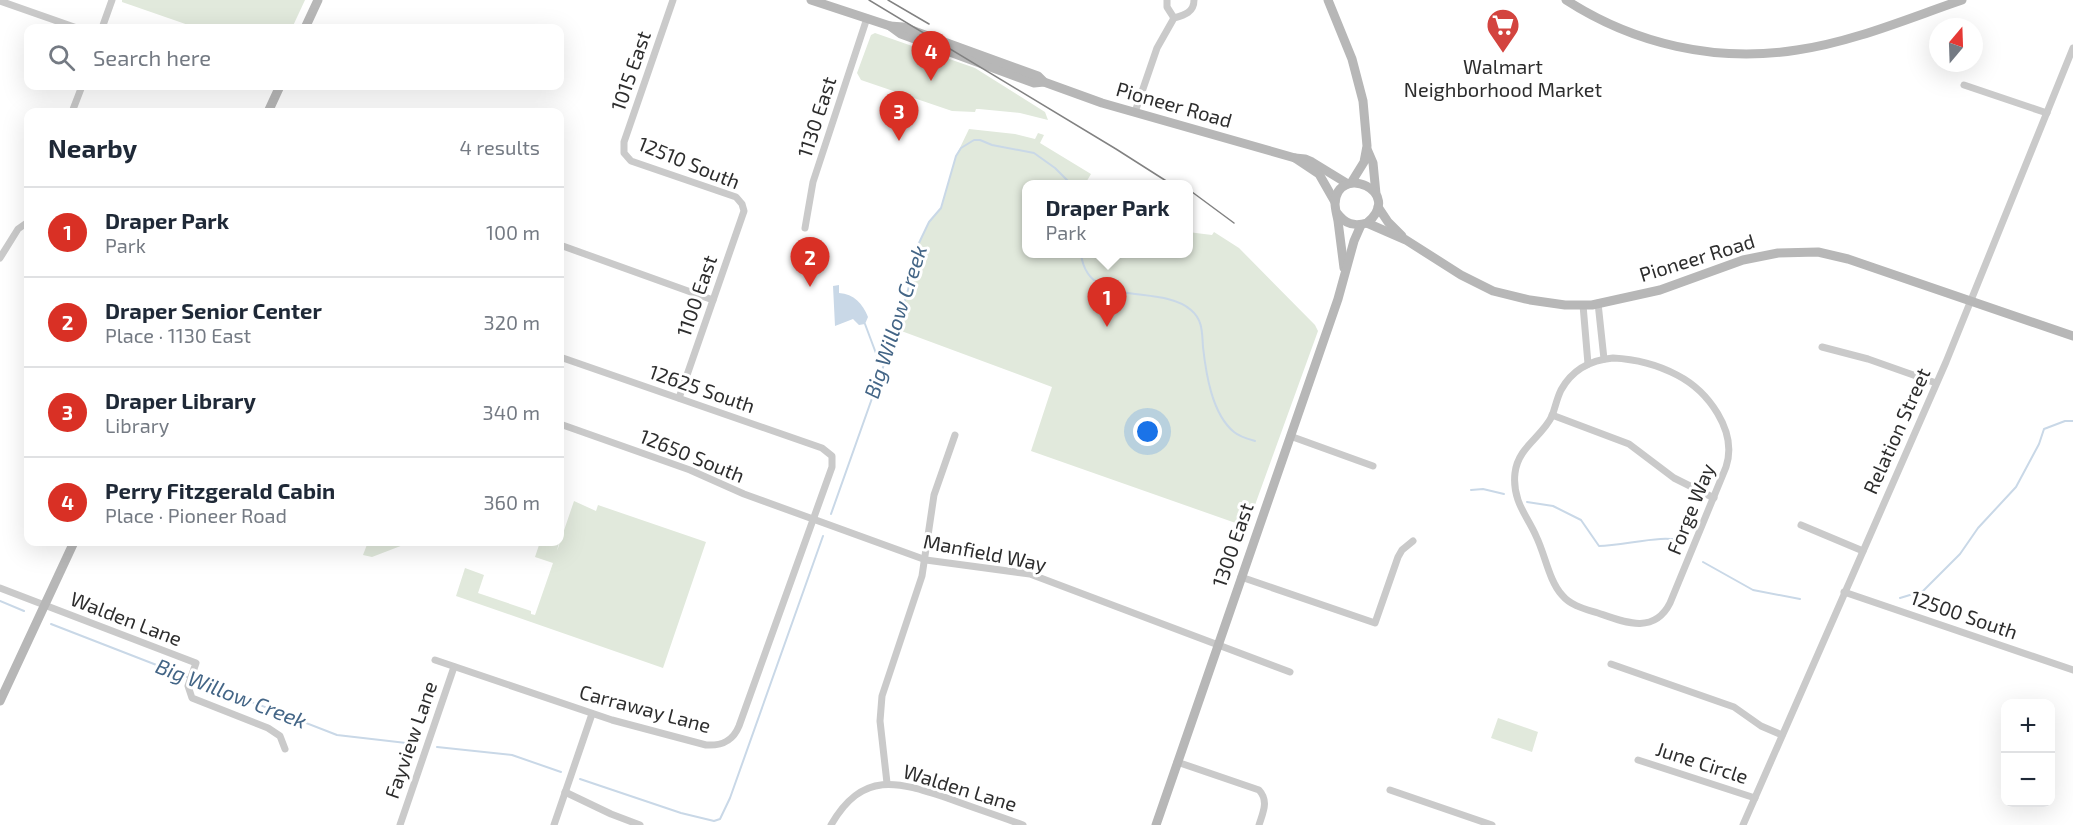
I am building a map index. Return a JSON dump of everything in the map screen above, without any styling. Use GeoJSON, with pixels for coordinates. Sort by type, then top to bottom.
{"type":"FeatureCollection","features":[{"type":"Feature","properties":{"kind":"street"},"geometry":{"type":"LineString","coordinates":[[103,24],[112,0]]}},
{"type":"Feature","properties":{"kind":"street"},"geometry":{"type":"LineString","coordinates":[[307,24],[318,0]]}},
{"type":"Feature","properties":{"kind":"street","name":"1015 East"},"geometry":{"type":"LineString","coordinates":[[624,153],[624,142],[672,0]]}},
{"type":"Feature","properties":{"kind":"street","name":"Pioneer Road"},"geometry":{"type":"LineString","coordinates":[[811,0],[890,26],[901,34],[1034,83],[1044,82],[1102,104],[1305,159],[1350,184]]}},
{"type":"Feature","properties":{"kind":"street"},"geometry":{"type":"LineString","coordinates":[[1167,0],[1167,7],[1174,18]]}},
{"type":"Feature","properties":{"kind":"street"},"geometry":{"type":"LineString","coordinates":[[1135,112],[1157,48],[1174,18],[1188,13],[1194,6],[1194,0]]}},
{"type":"Feature","properties":{"kind":"street"},"geometry":{"type":"LineString","coordinates":[[1328,0],[1349,51],[1358,81],[1367,146],[1373,163],[1378,207],[1373,218],[1364,224],[1351,225],[1337,213],[1335,201],[1337,194],[1350,184],[1364,162],[1367,146]]}},
{"type":"Feature","properties":{"kind":"street"},"geometry":{"type":"LineString","coordinates":[[1566,0],[1582,4],[1619,28],[1668,44],[1699,51],[1745,54],[1798,50],[1838,41],[1962,0]]}},
{"type":"Feature","properties":{"kind":"street"},"geometry":{"type":"LineString","coordinates":[[0,1],[66,24]]}},
{"type":"Feature","properties":{"kind":"street","name":"1130 East"},"geometry":{"type":"LineString","coordinates":[[805,228],[813,182],[867,18]]}},
{"type":"Feature","properties":{"kind":"street","name":"Relation Street"},"geometry":{"type":"LineString","coordinates":[[1743,825],[1971,301],[2073,48]]}},
{"type":"Feature","properties":{"kind":"street"},"geometry":{"type":"LineString","coordinates":[[1964,86],[2047,113]]}},
{"type":"Feature","properties":{"kind":"street"},"geometry":{"type":"LineString","coordinates":[[74,108],[80,90]]}},
{"type":"Feature","properties":{"kind":"street"},"geometry":{"type":"LineString","coordinates":[[270,108],[278,90]]}},
{"type":"Feature","properties":{"kind":"street","name":"12510 South"},"geometry":{"type":"LineString","coordinates":[[624,153],[631,161],[736,197],[742,204]]}},
{"type":"Feature","properties":{"kind":"street","name":"Pioneer Road"},"geometry":{"type":"LineString","coordinates":[[1295,158],[1319,174],[1335,201]]}},
{"type":"Feature","properties":{"kind":"street"},"geometry":{"type":"LineString","coordinates":[[1350,184],[1361,183],[1370,187],[1376,194]]}},
{"type":"Feature","properties":{"kind":"street","name":"1100 East"},"geometry":{"type":"LineString","coordinates":[[679,398],[743,215],[742,204]]}},
{"type":"Feature","properties":{"kind":"street","name":"Pioneer Road"},"geometry":{"type":"LineString","coordinates":[[1378,207],[1388,222],[1406,240]]}},
{"type":"Feature","properties":{"kind":"street","name":"1300 East"},"geometry":{"type":"LineString","coordinates":[[1337,213],[1345,276]]}},
{"type":"Feature","properties":{"kind":"street","name":"Pioneer Road"},"geometry":{"type":"LineString","coordinates":[[1364,224],[1406,240],[1461,275],[1493,291],[1530,300],[1565,305],[1598,303],[1660,290],[1743,260],[1778,253],[1818,252],[1848,259],[2073,336]]}},
{"type":"Feature","properties":{"kind":"street","name":"1300 East"},"geometry":{"type":"LineString","coordinates":[[1156,825],[1345,276],[1353,241],[1364,224]]}},
{"type":"Feature","properties":{"kind":"street"},"geometry":{"type":"LineString","coordinates":[[0,258],[18,229],[24,225]]}},
{"type":"Feature","properties":{"kind":"street"},"geometry":{"type":"LineString","coordinates":[[564,246],[713,300]]}},
{"type":"Feature","properties":{"kind":"street"},"geometry":{"type":"LineString","coordinates":[[1598,303],[1604,359]]}},
{"type":"Feature","properties":{"kind":"street"},"geometry":{"type":"LineString","coordinates":[[1583,305],[1588,364],[1566,383],[1552,415],[1629,444],[1674,478],[1714,498]]}},
{"type":"Feature","properties":{"kind":"street"},"geometry":{"type":"LineString","coordinates":[[1822,347],[1868,359],[1936,383]]}},
{"type":"Feature","properties":{"kind":"street","name":"12625 South"},"geometry":{"type":"LineString","coordinates":[[564,358],[822,448],[832,456]]}},
{"type":"Feature","properties":{"kind":"street","name":"Forge Way"},"geometry":{"type":"LineString","coordinates":[[1552,415],[1519,457],[1515,483],[1519,503],[1537,537],[1555,585],[1562,595],[1575,605],[1626,622],[1643,624],[1659,617],[1670,603],[1728,462],[1727,432],[1713,408],[1696,388],[1675,374],[1633,361],[1613,358],[1588,364]]}},
{"type":"Feature","properties":{"kind":"street","name":"12650 South"},"geometry":{"type":"LineString","coordinates":[[564,425],[690,470],[736,491],[813,520]]}},
{"type":"Feature","properties":{"kind":"street"},"geometry":{"type":"LineString","coordinates":[[887,783],[880,721],[882,696],[926,560],[934,495],[955,435]]}},
{"type":"Feature","properties":{"kind":"street"},"geometry":{"type":"LineString","coordinates":[[1290,436],[1373,466]]}},
{"type":"Feature","properties":{"kind":"street","name":"Carraway Lane"},"geometry":{"type":"LineString","coordinates":[[435,660],[592,714],[706,745],[717,745],[731,739],[739,726],[832,467],[832,456]]}},
{"type":"Feature","properties":{"kind":"street","name":"Manfield Way"},"geometry":{"type":"LineString","coordinates":[[813,520],[926,560],[1030,574],[1290,672]]}},
{"type":"Feature","properties":{"kind":"street"},"geometry":{"type":"LineString","coordinates":[[1800,525],[1863,551]]}},
{"type":"Feature","properties":{"kind":"street"},"geometry":{"type":"LineString","coordinates":[[1241,577],[1375,623],[1398,556],[1413,541]]}},
{"type":"Feature","properties":{"kind":"street"},"geometry":{"type":"LineString","coordinates":[[0,701],[72,546]]}},
{"type":"Feature","properties":{"kind":"street","name":"Walden Lane"},"geometry":{"type":"LineString","coordinates":[[0,588],[195,666],[189,684],[190,694],[195,700],[268,728],[280,736],[285,749]]}},
{"type":"Feature","properties":{"kind":"street","name":"12500 South"},"geometry":{"type":"LineString","coordinates":[[1844,592],[2073,670]]}},
{"type":"Feature","properties":{"kind":"street"},"geometry":{"type":"LineString","coordinates":[[1611,664],[1734,707],[1761,726],[1782,735]]}},
{"type":"Feature","properties":{"kind":"street","name":"Fayview Lane"},"geometry":{"type":"LineString","coordinates":[[399,825],[454,667]]}},
{"type":"Feature","properties":{"kind":"street"},"geometry":{"type":"LineString","coordinates":[[554,825],[592,714]]}},
{"type":"Feature","properties":{"kind":"street","name":"June Circle"},"geometry":{"type":"LineString","coordinates":[[1638,760],[1755,798]]}},
{"type":"Feature","properties":{"kind":"street"},"geometry":{"type":"LineString","coordinates":[[1177,762],[1259,790],[1264,796],[1265,805],[1259,825]]}},
{"type":"Feature","properties":{"kind":"street","name":"Walden Lane"},"geometry":{"type":"LineString","coordinates":[[831,825],[850,800],[867,789],[887,783],[911,786],[1023,825]]}},
{"type":"Feature","properties":{"kind":"street"},"geometry":{"type":"LineString","coordinates":[[1390,790],[1492,825]]}},
{"type":"Feature","properties":{"kind":"street"},"geometry":{"type":"LineString","coordinates":[[565,792],[640,825]]}},
{"type":"Feature","properties":{"kind":"shaded area"},"geometry":{"type":"Polygon","coordinates":[[[122,0],[305,0],[294,24],[185,24],[122,2],[122,0]]]}},
{"type":"Feature","properties":{"kind":"shaded area"},"geometry":{"type":"Polygon","coordinates":[[[875,33],[975,68],[1045,112],[1048,120],[1020,113],[979,109],[975,112],[952,111],[861,80],[857,73],[871,35],[875,33]]]}},
{"type":"Feature","properties":{"kind":"shaded area"},"geometry":{"type":"Polygon","coordinates":[[[969,129],[1015,134],[1035,139],[1038,133],[1044,135],[1040,143],[1091,174],[1087,180],[1022,180],[1022,258],[1193,258],[1193,233],[1212,235],[1214,232],[1239,248],[1315,325],[1318,331],[1247,527],[1031,451],[1052,387],[896,329],[915,265],[918,245],[929,222],[941,208],[956,156],[969,129]]]}},
{"type":"Feature","properties":{"kind":"shaded area"},"geometry":{"type":"Polygon","coordinates":[[[574,501],[596,511],[598,505],[706,542],[663,668],[456,596],[465,568],[484,575],[478,593],[531,611],[531,614],[535,615],[553,563],[535,557],[539,546],[558,546],[557,551],[559,546],[564,546],[564,530],[574,501]]]}},
{"type":"Feature","properties":{"kind":"shaded area"},"geometry":{"type":"Polygon","coordinates":[[[366,546],[401,546],[372,557],[363,555],[366,546]]]}},
{"type":"Feature","properties":{"kind":"shaded area"},"geometry":{"type":"Polygon","coordinates":[[[1498,718],[1538,732],[1532,752],[1491,738],[1498,718]]]}},
{"type":"Feature","properties":{"kind":"water"},"geometry":{"type":"Polygon","coordinates":[[[839,285],[839,293],[857,300],[863,308],[868,317],[865,324],[859,325],[853,319],[835,326],[833,286],[839,285]]]}},
{"type":"Feature","properties":{"kind":"waterway","name":"Big Willow Creek"},"geometry":{"type":"LineString","coordinates":[[831,514],[898,325],[915,265],[918,245],[929,222],[941,208],[956,156],[961,148],[974,140],[980,140],[992,145],[1034,153],[1067,180]]}},
{"type":"Feature","properties":{"kind":"waterway","name":"Big Willow Creek"},"geometry":{"type":"LineString","coordinates":[[1082,258],[1086,271],[1097,283],[1127,293],[1178,302],[1195,314],[1201,327],[1208,381],[1220,415],[1234,432],[1241,437],[1255,441]]}},
{"type":"Feature","properties":{"kind":"waterway"},"geometry":{"type":"LineString","coordinates":[[865,324],[877,356],[884,363]]}},
{"type":"Feature","properties":{"kind":"waterway","name":"Big Willow Creek"},"geometry":{"type":"LineString","coordinates":[[1900,598],[1923,591],[1960,554],[1978,528],[2016,487],[2039,444],[2044,429],[2065,421],[2073,421]]}},
{"type":"Feature","properties":{"kind":"waterway","name":"Big Willow Creek"},"geometry":{"type":"LineString","coordinates":[[1471,490],[1483,489],[1504,494]]}},
{"type":"Feature","properties":{"kind":"waterway","name":"Big Willow Creek"},"geometry":{"type":"LineString","coordinates":[[1527,502],[1553,506],[1581,520],[1599,546],[1655,539],[1685,542]]}},
{"type":"Feature","properties":{"kind":"waterway","name":"Big Willow Creek"},"geometry":{"type":"LineString","coordinates":[[580,779],[681,813],[714,821],[720,819],[730,798],[823,536]]}},
{"type":"Feature","properties":{"kind":"waterway","name":"Big Willow Creek"},"geometry":{"type":"LineString","coordinates":[[1703,562],[1753,590],[1800,599]]}},
{"type":"Feature","properties":{"kind":"waterway","name":"Big Willow Creek"},"geometry":{"type":"LineString","coordinates":[[0,601],[24,611]]}},
{"type":"Feature","properties":{"kind":"waterway","name":"Big Willow Creek"},"geometry":{"type":"LineString","coordinates":[[51,624],[337,735],[415,744]]}},
{"type":"Feature","properties":{"kind":"waterway","name":"Big Willow Creek"},"geometry":{"type":"LineString","coordinates":[[437,747],[512,755],[561,772]]}},
{"type":"Feature","properties":{"kind":"tram line"},"geometry":{"type":"LineString","coordinates":[[869,0],[1165,180]]}},
{"type":"Feature","properties":{"kind":"tram line"},"geometry":{"type":"LineString","coordinates":[[888,0],[929,24]]}},
{"type":"Feature","properties":{"kind":"tram line"},"geometry":{"type":"LineString","coordinates":[[1193,193],[1234,223]]}},
{"type":"Feature","properties":{"kind":"place","name":"Walmart Neighborhood Market"},"geometry":{"type":"Point","coordinates":[1503,54]}},
{"type":"Feature","properties":{"kind":"place","name":"Perry Fitzgerald Cabin"},"geometry":{"type":"Point","coordinates":[931,81]}},
{"type":"Feature","properties":{"kind":"place","name":"Draper Library"},"geometry":{"type":"Point","coordinates":[899,141]}},
{"type":"Feature","properties":{"kind":"place","name":"Draper Senior Center"},"geometry":{"type":"Point","coordinates":[810,287]}},
{"type":"Feature","properties":{"kind":"place","name":"Draper Park"},"geometry":{"type":"Point","coordinates":[1107,327]}}]}
